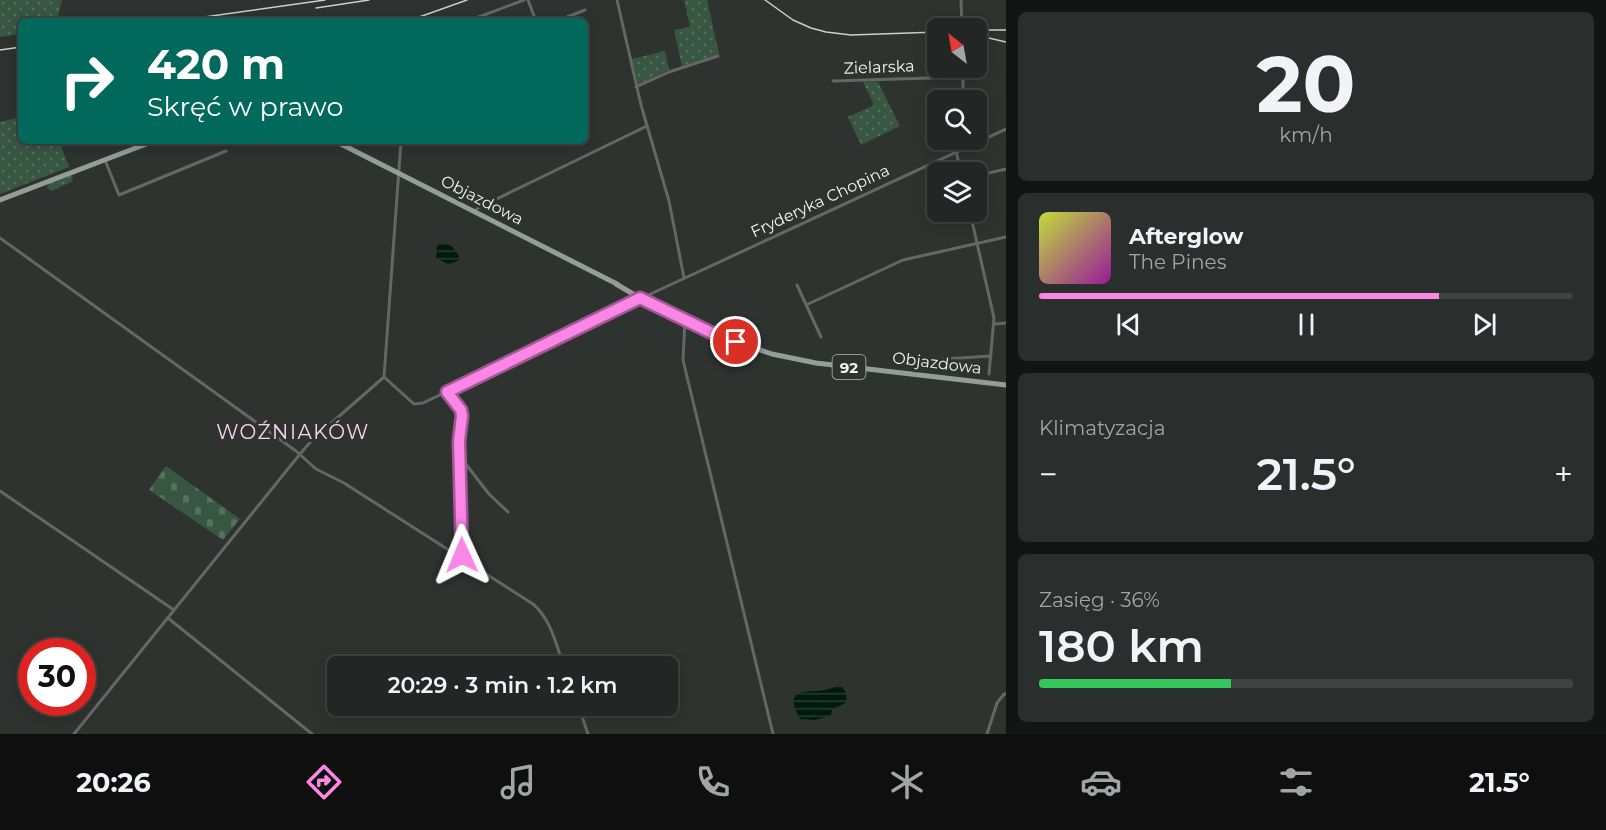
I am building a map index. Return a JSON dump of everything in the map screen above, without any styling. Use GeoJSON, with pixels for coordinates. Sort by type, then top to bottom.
{"type":"FeatureCollection","features":[{"type":"Feature","properties":{"kind":"main road"},"geometry":{"type":"LineString","coordinates":[[0,200],[146,144]]}},
{"type":"Feature","properties":{"kind":"main road","name":"Objazdowa"},"geometry":{"type":"LineString","coordinates":[[341,144],[642,298],[736,342],[816,363],[1006,385]]}},
{"type":"Feature","properties":{"kind":"street"},"geometry":{"type":"LineString","coordinates":[[478,18],[526,0],[535,18]]}},
{"type":"Feature","properties":{"kind":"street"},"geometry":{"type":"LineString","coordinates":[[617,0],[636,87],[669,201],[684,278]]}},
{"type":"Feature","properties":{"kind":"street"},"geometry":{"type":"LineString","coordinates":[[962,0],[962,18]]}},
{"type":"Feature","properties":{"kind":"street"},"geometry":{"type":"LineString","coordinates":[[565,18],[585,10]]}},
{"type":"Feature","properties":{"kind":"street"},"geometry":{"type":"LineString","coordinates":[[636,87],[669,72],[718,56]]}},
{"type":"Feature","properties":{"kind":"street","name":"Zielarska"},"geometry":{"type":"LineString","coordinates":[[833,81],[927,77]]}},
{"type":"Feature","properties":{"kind":"street"},"geometry":{"type":"LineString","coordinates":[[474,212],[478,208],[647,126]]}},
{"type":"Feature","properties":{"kind":"street","name":"Fryderyka Chopina"},"geometry":{"type":"LineString","coordinates":[[987,138],[1006,129]]}},
{"type":"Feature","properties":{"kind":"street"},"geometry":{"type":"LineString","coordinates":[[74,734],[313,439],[384,377],[401,144]]}},
{"type":"Feature","properties":{"kind":"street","name":"Fryderyka Chopina"},"geometry":{"type":"LineString","coordinates":[[384,377],[414,404],[423,403],[684,278],[960,150]]}},
{"type":"Feature","properties":{"kind":"street"},"geometry":{"type":"LineString","coordinates":[[105,160],[119,195],[226,152]]}},
{"type":"Feature","properties":{"kind":"street"},"geometry":{"type":"LineString","coordinates":[[956,152],[958,162]]}},
{"type":"Feature","properties":{"kind":"street"},"geometry":{"type":"LineString","coordinates":[[987,173],[1006,169]]}},
{"type":"Feature","properties":{"kind":"street"},"geometry":{"type":"LineString","coordinates":[[972,222],[994,324],[989,374]]}},
{"type":"Feature","properties":{"kind":"street"},"geometry":{"type":"LineString","coordinates":[[806,305],[903,260],[1006,237]]}},
{"type":"Feature","properties":{"kind":"street"},"geometry":{"type":"LineString","coordinates":[[0,238],[300,454],[316,469],[344,483],[526,598],[539,609],[548,623],[560,656]]}},
{"type":"Feature","properties":{"kind":"street"},"geometry":{"type":"LineString","coordinates":[[797,285],[821,337]]}},
{"type":"Feature","properties":{"kind":"street"},"geometry":{"type":"LineString","coordinates":[[685,319],[683,360],[773,734]]}},
{"type":"Feature","properties":{"kind":"street"},"geometry":{"type":"LineString","coordinates":[[994,324],[1006,323]]}},
{"type":"Feature","properties":{"kind":"street"},"geometry":{"type":"LineString","coordinates":[[928,360],[991,356]]}},
{"type":"Feature","properties":{"kind":"street"},"geometry":{"type":"LineString","coordinates":[[447,392],[461,410],[462,416],[459,441],[461,557]]}},
{"type":"Feature","properties":{"kind":"street"},"geometry":{"type":"LineString","coordinates":[[460,456],[489,494],[508,512]]}},
{"type":"Feature","properties":{"kind":"street"},"geometry":{"type":"LineString","coordinates":[[0,491],[174,610]]}},
{"type":"Feature","properties":{"kind":"street"},"geometry":{"type":"LineString","coordinates":[[168,618],[312,734]]}},
{"type":"Feature","properties":{"kind":"street"},"geometry":{"type":"LineString","coordinates":[[987,734],[997,703],[1006,694]]}},
{"type":"Feature","properties":{"kind":"street"},"geometry":{"type":"LineString","coordinates":[[582,716],[588,734]]}},
{"type":"Feature","properties":{"kind":"green space"},"geometry":{"type":"Polygon","coordinates":[[[0,0],[62,0],[58,18],[18,18],[18,34],[0,37],[0,0]]]}},
{"type":"Feature","properties":{"kind":"green space"},"geometry":{"type":"Polygon","coordinates":[[[684,0],[707,0],[719,54],[682,66],[674,30],[690,27],[684,0]]]}},
{"type":"Feature","properties":{"kind":"green space"},"geometry":{"type":"Polygon","coordinates":[[[665,51],[669,70],[638,85],[632,59],[665,51]]]}},
{"type":"Feature","properties":{"kind":"green space"},"geometry":{"type":"Polygon","coordinates":[[[863,82],[878,82],[900,126],[861,145],[848,117],[874,105],[863,82]]]}},
{"type":"Feature","properties":{"kind":"green space"},"geometry":{"type":"Polygon","coordinates":[[[18,118],[18,144],[60,144],[69,167],[0,194],[0,122],[18,118]]]}},
{"type":"Feature","properties":{"kind":"green space"},"geometry":{"type":"Polygon","coordinates":[[[72,175],[71,182],[51,191],[47,188],[48,184],[72,175]]]}},
{"type":"Feature","properties":{"kind":"green space"},"geometry":{"type":"Polygon","coordinates":[[[166,466],[240,519],[223,540],[149,490],[166,466]]]}},
{"type":"Feature","properties":{"kind":"shaded area"},"geometry":{"type":"Polygon","coordinates":[[[440,243],[453,247],[460,259],[448,264],[436,258],[437,246],[440,243]]]}},
{"type":"Feature","properties":{"kind":"shaded area"},"geometry":{"type":"Polygon","coordinates":[[[839,685],[846,692],[846,703],[832,709],[831,716],[814,720],[800,719],[794,702],[798,694],[825,690],[839,685]]]}},
{"type":"Feature","properties":{"kind":"railway"},"geometry":{"type":"LineString","coordinates":[[197,18],[325,0]]}},
{"type":"Feature","properties":{"kind":"railway"},"geometry":{"type":"LineString","coordinates":[[316,8],[369,0]]}},
{"type":"Feature","properties":{"kind":"railway"},"geometry":{"type":"LineString","coordinates":[[416,18],[467,0]]}},
{"type":"Feature","properties":{"kind":"railway"},"geometry":{"type":"LineString","coordinates":[[765,0],[793,20],[826,32],[851,35],[927,32]]}},
{"type":"Feature","properties":{"kind":"railway"},"geometry":{"type":"LineString","coordinates":[[987,30],[1006,30]]}},
{"type":"Feature","properties":{"kind":"railway"},"geometry":{"type":"LineString","coordinates":[[987,38],[1006,42]]}},
{"type":"Feature","properties":{"kind":"railway"},"geometry":{"type":"LineString","coordinates":[[0,50],[18,47]]}},
{"type":"Feature","properties":{"kind":"district","name":"WOŹNIAKÓW"},"geometry":{"type":"Point","coordinates":[293,432]}},
{"type":"Feature","properties":{"kind":"route"},"geometry":{"type":"LineString","coordinates":[[462,555],[459,441],[462,416],[461,410],[447,392],[640,298],[736,342]]}}]}
